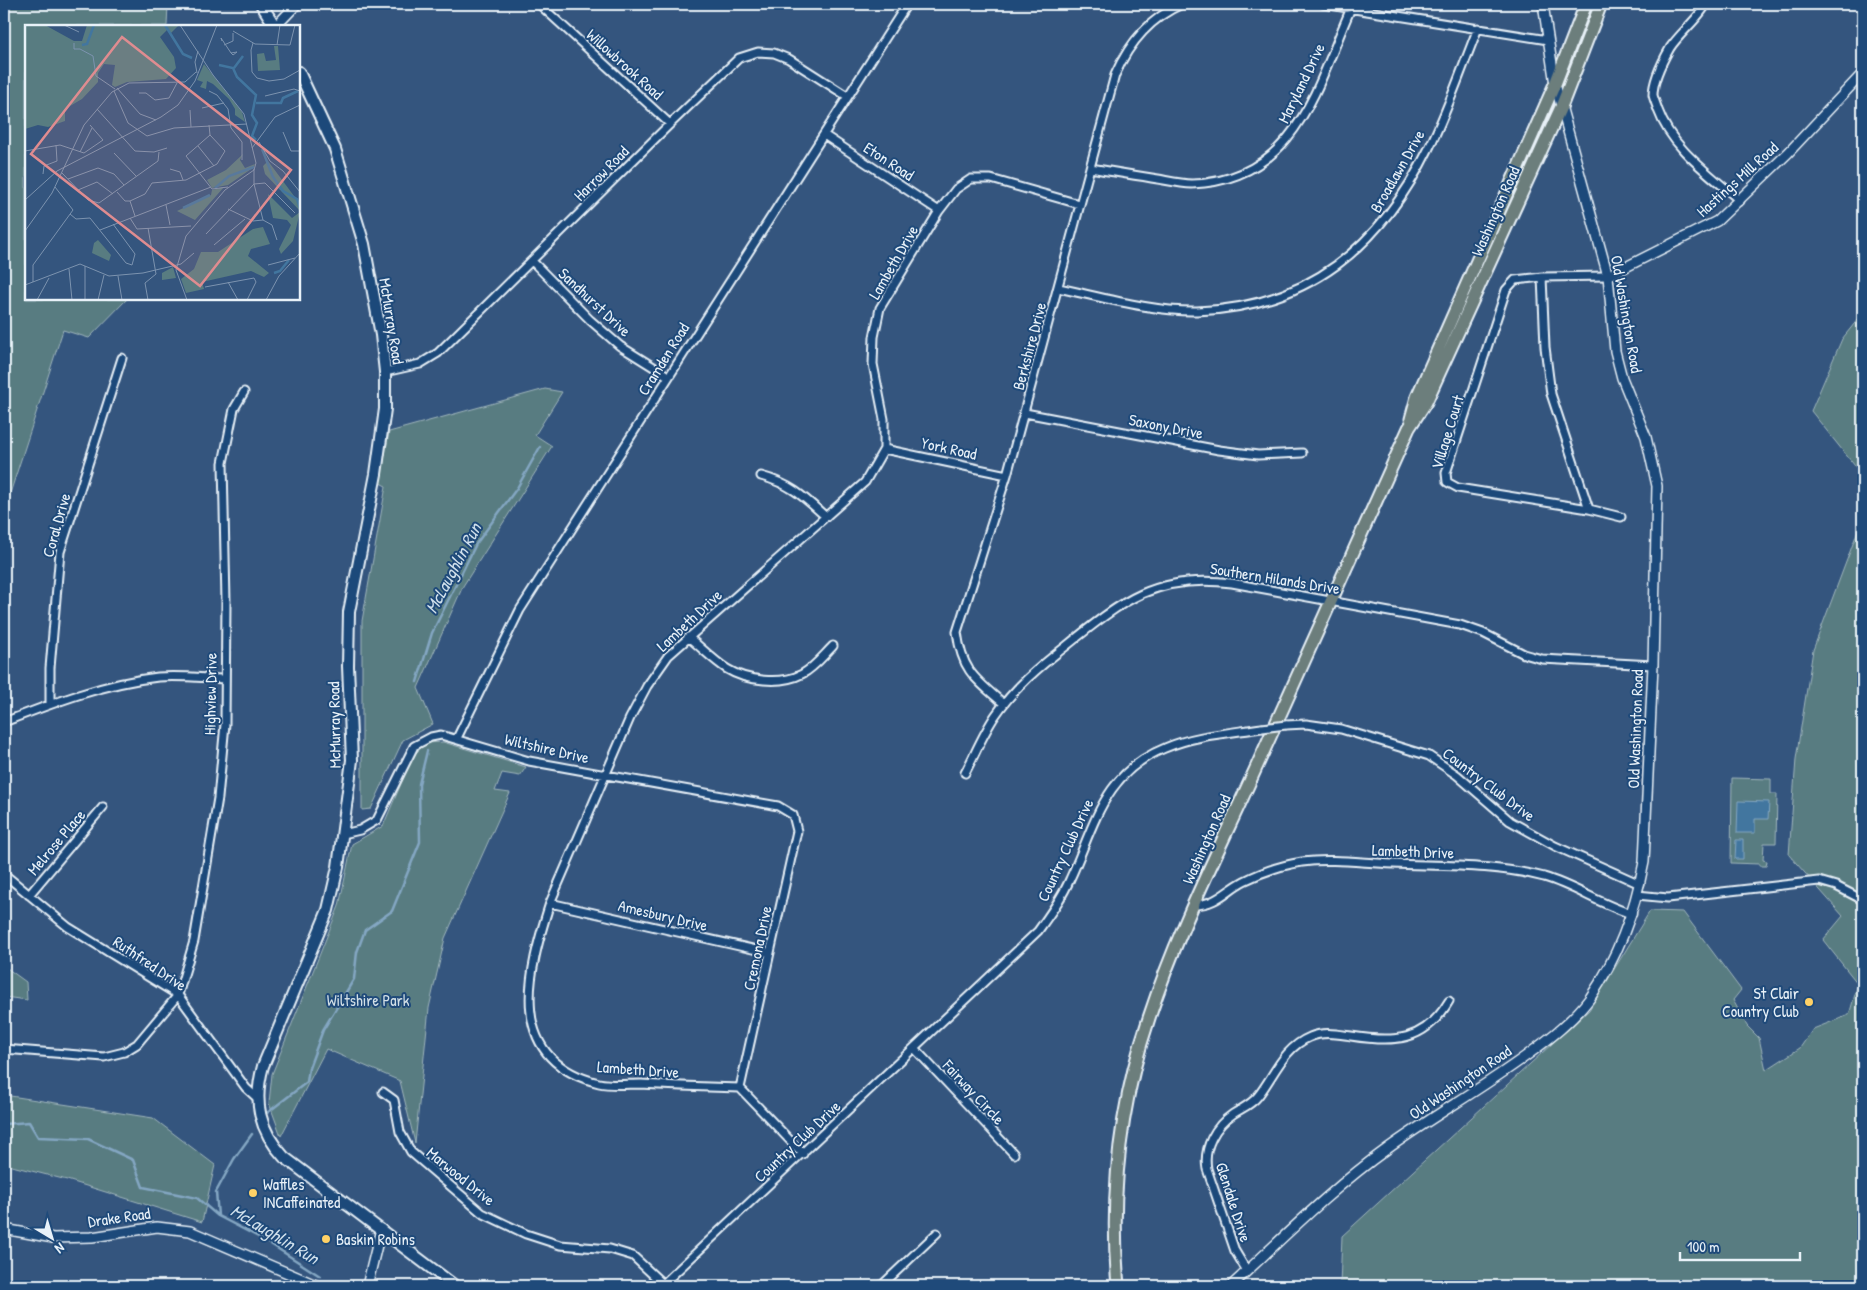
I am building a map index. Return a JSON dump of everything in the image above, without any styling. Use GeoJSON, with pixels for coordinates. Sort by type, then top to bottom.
{"type":"FeatureCollection","features":[{"type":"Feature","properties":{"kind":"main road"},"geometry":{"type":"LineString","coordinates":[[261,4],[275,25]]}},
{"type":"Feature","properties":{"kind":"main road","name":"Washington Road"},"geometry":{"type":"LineString","coordinates":[[1409,428],[1417,397],[1555,84],[1586,4]]}},
{"type":"Feature","properties":{"kind":"main road","name":"Washington Road"},"geometry":{"type":"LineString","coordinates":[[1118,1286],[1116,1192],[1128,1094],[1148,1020],[1159,988],[1194,905],[1409,428],[1426,402],[1561,106],[1601,4]]}},
{"type":"Feature","properties":{"kind":"main road","name":"McMurray Road"},"geometry":{"type":"LineString","coordinates":[[300,74],[335,149],[353,205],[370,271],[385,372],[383,429],[349,612],[348,666],[352,760],[343,834],[328,910],[263,1066],[257,1098],[259,1116],[266,1134],[284,1157],[455,1286]]}},
{"type":"Feature","properties":{"kind":"street"},"geometry":{"type":"LineString","coordinates":[[277,25],[297,4]]}},
{"type":"Feature","properties":{"kind":"street","name":"Willowbrook Road"},"geometry":{"type":"LineString","coordinates":[[539,4],[670,124]]}},
{"type":"Feature","properties":{"kind":"street","name":"Cramden Road"},"geometry":{"type":"LineString","coordinates":[[457,738],[520,610],[907,4]]}},
{"type":"Feature","properties":{"kind":"street","name":"Berkshire Drive"},"geometry":{"type":"LineString","coordinates":[[1004,704],[977,681],[966,666],[960,652],[957,632],[1025,413],[1079,204],[1115,75],[1122,60],[1153,20],[1182,4]]}},
{"type":"Feature","properties":{"kind":"street"},"geometry":{"type":"LineString","coordinates":[[1323,4],[1548,40]]}},
{"type":"Feature","properties":{"kind":"street","name":"Old Washington Road"},"geometry":{"type":"LineString","coordinates":[[1231,1286],[1313,1209],[1364,1166],[1484,1087],[1556,1034],[1590,998],[1613,958],[1632,914],[1640,884],[1644,862],[1657,486],[1646,437],[1622,378],[1616,351],[1608,276],[1555,84],[1543,4]]}},
{"type":"Feature","properties":{"kind":"street"},"geometry":{"type":"LineString","coordinates":[[1706,4],[1704,9],[1689,23],[1665,58],[1653,96],[1662,120],[1676,144],[1740,201]]}},
{"type":"Feature","properties":{"kind":"street","name":"Maryland Drive"},"geometry":{"type":"LineString","coordinates":[[1090,168],[1190,184],[1218,181],[1243,173],[1262,163],[1283,146],[1296,128],[1312,98],[1351,8]]}},
{"type":"Feature","properties":{"kind":"street","name":"Broadlawn Drive"},"geometry":{"type":"LineString","coordinates":[[1058,288],[1141,305],[1195,311],[1237,307],[1273,297],[1307,284],[1320,276],[1358,249],[1382,224],[1397,204],[1429,148],[1478,28]]}},
{"type":"Feature","properties":{"kind":"street","name":"Harrow Road"},"geometry":{"type":"LineString","coordinates":[[385,372],[420,364],[438,353],[670,124],[740,58],[758,52],[774,53],[789,59],[847,96]]}},
{"type":"Feature","properties":{"kind":"street","name":"Hastings Mill Road"},"geometry":{"type":"LineString","coordinates":[[1608,276],[1717,221],[1740,201],[1863,73]]}},
{"type":"Feature","properties":{"kind":"street","name":"Eton Road"},"geometry":{"type":"LineString","coordinates":[[824,135],[939,211]]}},
{"type":"Feature","properties":{"kind":"street","name":"Lambeth Drive"},"geometry":{"type":"LineString","coordinates":[[740,1088],[601,1083],[575,1075],[556,1062],[540,1044],[530,1019],[528,993],[541,931],[550,903],[630,718],[647,686],[668,656],[865,482],[884,449],[884,419],[873,364],[874,337],[880,308],[939,211],[956,189],[971,179],[991,179],[1079,204]]}},
{"type":"Feature","properties":{"kind":"street","name":"Sandhurst Drive"},"geometry":{"type":"LineString","coordinates":[[532,261],[590,320],[620,346],[668,376]]}},
{"type":"Feature","properties":{"kind":"street","name":"Village Court"},"geometry":{"type":"LineString","coordinates":[[1608,276],[1542,277],[1515,280],[1506,290],[1446,473],[1447,482],[1458,488],[1589,509],[1622,517]]}},
{"type":"Feature","properties":{"kind":"street"},"geometry":{"type":"LineString","coordinates":[[1542,277],[1545,347],[1551,394],[1589,509]]}},
{"type":"Feature","properties":{"kind":"street","name":"Coral Drive"},"geometry":{"type":"LineString","coordinates":[[50,704],[50,668],[60,552],[122,358]]}},
{"type":"Feature","properties":{"kind":"street","name":"Highview Drive"},"geometry":{"type":"LineString","coordinates":[[178,995],[194,941],[218,798],[225,724],[226,602],[223,463],[234,408],[244,392]]}},
{"type":"Feature","properties":{"kind":"street","name":"Saxony Drive"},"geometry":{"type":"LineString","coordinates":[[1025,413],[1219,450],[1258,455],[1302,453]]}},
{"type":"Feature","properties":{"kind":"street","name":"York Road"},"geometry":{"type":"LineString","coordinates":[[884,449],[1007,475]]}},
{"type":"Feature","properties":{"kind":"street"},"geometry":{"type":"LineString","coordinates":[[762,476],[780,481],[796,490],[826,517]]}},
{"type":"Feature","properties":{"kind":"street","name":"Southern Hilands Drive"},"geometry":{"type":"LineString","coordinates":[[965,773],[989,726],[1004,704],[1034,673],[1109,611],[1133,597],[1161,586],[1182,582],[1219,581],[1460,625],[1483,633],[1524,654],[1542,660],[1652,665]]}},
{"type":"Feature","properties":{"kind":"street"},"geometry":{"type":"LineString","coordinates":[[688,637],[728,669],[752,679],[780,679],[800,675],[814,666],[833,646]]}},
{"type":"Feature","properties":{"kind":"street"},"geometry":{"type":"LineString","coordinates":[[4,722],[50,704],[121,684],[160,677],[224,679]]}},
{"type":"Feature","properties":{"kind":"street","name":"Country Club Drive"},"geometry":{"type":"LineString","coordinates":[[663,1286],[1038,931],[1070,879],[1100,807],[1115,784],[1149,756],[1179,743],[1286,725],[1306,724],[1341,729],[1429,756],[1457,775],[1510,820],[1555,846],[1640,884]]}},
{"type":"Feature","properties":{"kind":"street","name":"Wiltshire Drive"},"geometry":{"type":"LineString","coordinates":[[343,834],[360,830],[377,820],[414,746],[431,737],[441,735],[457,738],[528,761],[778,806],[793,815]]}},
{"type":"Feature","properties":{"kind":"street","name":"Melrose Place"},"geometry":{"type":"LineString","coordinates":[[29,895],[103,807]]}},
{"type":"Feature","properties":{"kind":"street","name":"Cremona Drive"},"geometry":{"type":"LineString","coordinates":[[740,1088],[797,831],[793,815]]}},
{"type":"Feature","properties":{"kind":"street","name":"Lambeth Drive"},"geometry":{"type":"LineString","coordinates":[[1194,905],[1213,902],[1245,881],[1277,868],[1303,862],[1336,862],[1486,868],[1519,872],[1559,882],[1612,907],[1632,914]]}},
{"type":"Feature","properties":{"kind":"street","name":"Ruthfred Drive"},"geometry":{"type":"LineString","coordinates":[[4,874],[68,927],[178,995],[246,1088],[257,1098]]}},
{"type":"Feature","properties":{"kind":"street"},"geometry":{"type":"LineString","coordinates":[[1637,895],[1668,898],[1819,881],[1836,886],[1863,900]]}},
{"type":"Feature","properties":{"kind":"street","name":"Amesbury Drive"},"geometry":{"type":"LineString","coordinates":[[550,903],[770,953]]}},
{"type":"Feature","properties":{"kind":"street"},"geometry":{"type":"LineString","coordinates":[[4,1049],[104,1057],[124,1052],[137,1044],[178,995]]}},
{"type":"Feature","properties":{"kind":"street","name":"Glendale Drive"},"geometry":{"type":"LineString","coordinates":[[1247,1271],[1235,1251],[1207,1169],[1209,1144],[1219,1127],[1256,1098],[1286,1055],[1305,1040],[1323,1034],[1389,1041],[1404,1038],[1434,1022],[1449,1000]]}},
{"type":"Feature","properties":{"kind":"street","name":"Fairway Circle"},"geometry":{"type":"LineString","coordinates":[[914,1049],[1014,1154]]}},
{"type":"Feature","properties":{"kind":"street"},"geometry":{"type":"LineString","coordinates":[[740,1088],[803,1154]]}},
{"type":"Feature","properties":{"kind":"street","name":"Marwood Drive"},"geometry":{"type":"LineString","coordinates":[[383,1092],[394,1100],[400,1132],[411,1152],[434,1174],[482,1213],[526,1234],[560,1245],[610,1249],[633,1256],[663,1286]]}},
{"type":"Feature","properties":{"kind":"street","name":"Drake Road"},"geometry":{"type":"LineString","coordinates":[[4,1228],[53,1238],[92,1237],[157,1227],[190,1231],[318,1286]]}},
{"type":"Feature","properties":{"kind":"street"},"geometry":{"type":"LineString","coordinates":[[367,1286],[380,1229]]}},
{"type":"Feature","properties":{"kind":"street"},"geometry":{"type":"LineString","coordinates":[[881,1286],[937,1233]]}},
{"type":"Feature","properties":{"kind":"green space"},"geometry":{"type":"Polygon","coordinates":[[[4,4],[168,4],[167,25],[25,25],[25,300],[126,300],[89,338],[63,330],[4,512],[4,52],[10,44],[4,39],[4,4]]]}},
{"type":"Feature","properties":{"kind":"green space"},"geometry":{"type":"Polygon","coordinates":[[[1863,313],[1863,476],[1811,411],[1842,339],[1863,313]]]}},
{"type":"Feature","properties":{"kind":"green space"},"geometry":{"type":"Polygon","coordinates":[[[545,389],[562,392],[535,435],[552,446],[463,586],[418,688],[433,724],[403,740],[371,809],[362,810],[362,621],[386,486],[380,483],[389,432],[545,389]]]}},
{"type":"Feature","properties":{"kind":"green space"},"geometry":{"type":"Polygon","coordinates":[[[1863,517],[1863,1286],[1340,1286],[1342,1236],[1589,1010],[1650,911],[1683,912],[1741,990],[1733,1000],[1747,1026],[1759,1038],[1766,1070],[1800,1048],[1813,1029],[1849,1015],[1858,984],[1823,940],[1843,916],[1789,855],[1796,759],[1813,650],[1863,517]]]}},
{"type":"Feature","properties":{"kind":"green space","name":"Wiltshire Park"},"geometry":{"type":"Polygon","coordinates":[[[443,742],[526,767],[520,776],[502,773],[495,791],[510,793],[445,938],[429,1008],[415,1143],[400,1081],[326,1049],[281,1136],[269,1103],[272,1074],[339,906],[352,844],[383,826],[413,756],[426,743],[443,742]]]}},
{"type":"Feature","properties":{"kind":"green space"},"geometry":{"type":"Polygon","coordinates":[[[1732,778],[1771,779],[1771,794],[1777,794],[1776,843],[1764,843],[1763,860],[1767,861],[1766,866],[1731,863],[1732,778]]]}},
{"type":"Feature","properties":{"kind":"green space"},"geometry":{"type":"Polygon","coordinates":[[[4,966],[26,982],[27,1000],[4,997],[4,966]]]}},
{"type":"Feature","properties":{"kind":"green space"},"geometry":{"type":"Polygon","coordinates":[[[4,1095],[153,1118],[215,1165],[202,1222],[67,1180],[4,1164],[4,1095]]]}},
{"type":"Feature","properties":{"kind":"water"},"geometry":{"type":"Polygon","coordinates":[[[1738,801],[1769,802],[1768,819],[1755,819],[1755,833],[1737,833],[1738,801]]]}},
{"type":"Feature","properties":{"kind":"water"},"geometry":{"type":"Polygon","coordinates":[[[1736,840],[1743,840],[1743,859],[1735,859],[1736,840]]]}},
{"type":"Feature","properties":{"kind":"waterway","name":"McLaughlin Run"},"geometry":{"type":"LineString","coordinates":[[417,682],[432,633],[476,544],[517,488],[540,447]]}},
{"type":"Feature","properties":{"kind":"waterway","name":"McLaughlin Run"},"geometry":{"type":"LineString","coordinates":[[267,1113],[307,1082],[309,1068],[323,1030],[354,979],[357,952],[365,930],[392,911],[420,842],[419,784],[427,751]]}},
{"type":"Feature","properties":{"kind":"waterway"},"geometry":{"type":"LineString","coordinates":[[4,1124],[29,1122],[38,1137],[88,1139],[133,1160],[143,1187],[197,1198],[218,1216],[266,1241],[320,1276]]}},
{"type":"Feature","properties":{"kind":"waterway","name":"McLaughlin Run"},"geometry":{"type":"LineString","coordinates":[[218,1216],[216,1192],[234,1159],[252,1134]]}},
{"type":"Feature","properties":{"kind":"place","name":"St Clair Country Club"},"geometry":{"type":"Point","coordinates":[1809,1002]}},
{"type":"Feature","properties":{"kind":"place","name":"Waffles INCaffeinated"},"geometry":{"type":"Point","coordinates":[253,1193]}},
{"type":"Feature","properties":{"kind":"place","name":"Baskin Robins"},"geometry":{"type":"Point","coordinates":[326,1239]}}]}
